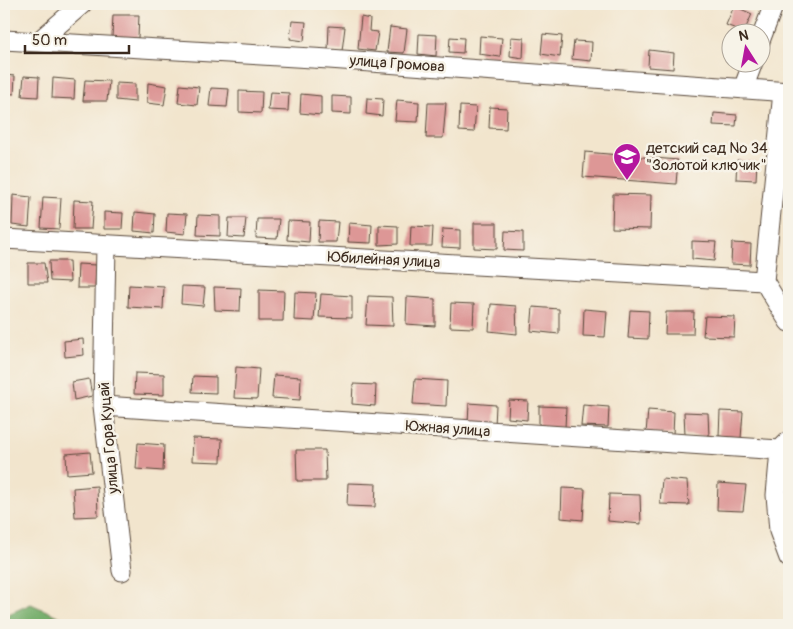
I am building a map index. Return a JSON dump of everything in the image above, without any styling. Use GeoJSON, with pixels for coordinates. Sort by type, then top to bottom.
{"type":"FeatureCollection","features":[{"type":"Feature","properties":{"kind":"street"},"geometry":{"type":"LineString","coordinates":[[38,42],[82,4]]}},
{"type":"Feature","properties":{"kind":"street"},"geometry":{"type":"LineString","coordinates":[[767,22],[774,4]]}},
{"type":"Feature","properties":{"kind":"street","name":"улица Громова"},"geometry":{"type":"LineString","coordinates":[[4,40],[328,59],[786,92]]}},
{"type":"Feature","properties":{"kind":"street"},"geometry":{"type":"LineString","coordinates":[[743,89],[749,72]]}},
{"type":"Feature","properties":{"kind":"street"},"geometry":{"type":"LineString","coordinates":[[786,92],[764,281],[789,322]]}},
{"type":"Feature","properties":{"kind":"street","name":"Юбилейная улица"},"geometry":{"type":"LineString","coordinates":[[4,240],[764,281]]}},
{"type":"Feature","properties":{"kind":"street","name":"улица Гора Куцай"},"geometry":{"type":"LineString","coordinates":[[106,245],[103,406],[122,571]]}},
{"type":"Feature","properties":{"kind":"street","name":"Южная улица"},"geometry":{"type":"LineString","coordinates":[[103,406],[784,445]]}},
{"type":"Feature","properties":{"kind":"street"},"geometry":{"type":"LineString","coordinates":[[784,445],[776,504],[779,531],[789,558]]}},
{"type":"Feature","properties":{"kind":"green space"},"geometry":{"type":"Polygon","coordinates":[[[31,604],[78,625],[4,625],[4,616],[31,604]]]}},
{"type":"Feature","properties":{"kind":"building"},"geometry":{"type":"Polygon","coordinates":[[[734,6],[752,14],[748,22],[727,22],[734,6]]]}},
{"type":"Feature","properties":{"kind":"building"},"geometry":{"type":"Polygon","coordinates":[[[113,15],[139,15],[138,38],[112,37],[113,15]]]}},
{"type":"Feature","properties":{"kind":"building"},"geometry":{"type":"Polygon","coordinates":[[[361,17],[370,19],[369,31],[378,32],[375,51],[358,49],[361,17]]]}},
{"type":"Feature","properties":{"kind":"building"},"geometry":{"type":"Polygon","coordinates":[[[292,21],[306,22],[304,41],[290,39],[292,21]]]}},
{"type":"Feature","properties":{"kind":"building"},"geometry":{"type":"Polygon","coordinates":[[[329,26],[345,27],[342,51],[328,50],[329,26]]]}},
{"type":"Feature","properties":{"kind":"building"},"geometry":{"type":"Polygon","coordinates":[[[390,27],[407,29],[404,53],[387,52],[390,27]]]}},
{"type":"Feature","properties":{"kind":"building"},"geometry":{"type":"Polygon","coordinates":[[[419,34],[437,35],[436,56],[418,54],[419,34]]]}},
{"type":"Feature","properties":{"kind":"building"},"geometry":{"type":"Polygon","coordinates":[[[543,34],[562,36],[560,57],[541,54],[543,34]]]}},
{"type":"Feature","properties":{"kind":"building"},"geometry":{"type":"Polygon","coordinates":[[[480,36],[502,38],[500,57],[479,54],[480,36]]]}},
{"type":"Feature","properties":{"kind":"building"},"geometry":{"type":"Polygon","coordinates":[[[450,37],[464,38],[463,53],[449,52],[450,37]]]}},
{"type":"Feature","properties":{"kind":"building"},"geometry":{"type":"Polygon","coordinates":[[[511,37],[524,38],[523,58],[510,56],[511,37]]]}},
{"type":"Feature","properties":{"kind":"building"},"geometry":{"type":"Polygon","coordinates":[[[574,41],[592,42],[591,61],[572,59],[574,41]]]}},
{"type":"Feature","properties":{"kind":"building"},"geometry":{"type":"Polygon","coordinates":[[[649,50],[674,53],[673,69],[648,67],[649,50]]]}},
{"type":"Feature","properties":{"kind":"building"},"geometry":{"type":"Polygon","coordinates":[[[4,75],[15,76],[14,94],[4,93],[4,75]]]}},
{"type":"Feature","properties":{"kind":"building"},"geometry":{"type":"Polygon","coordinates":[[[24,76],[39,77],[38,97],[22,96],[24,76]]]}},
{"type":"Feature","properties":{"kind":"building"},"geometry":{"type":"Polygon","coordinates":[[[53,78],[75,80],[74,99],[52,98],[53,78]]]}},
{"type":"Feature","properties":{"kind":"building"},"geometry":{"type":"Polygon","coordinates":[[[85,80],[109,81],[107,101],[83,101],[85,80]]]}},
{"type":"Feature","properties":{"kind":"building"},"geometry":{"type":"Polygon","coordinates":[[[116,83],[135,84],[135,102],[116,100],[116,83]]]}},
{"type":"Feature","properties":{"kind":"building"},"geometry":{"type":"Polygon","coordinates":[[[148,83],[167,86],[164,105],[147,103],[148,83]]]}},
{"type":"Feature","properties":{"kind":"building"},"geometry":{"type":"Polygon","coordinates":[[[180,85],[199,87],[197,105],[178,103],[180,85]]]}},
{"type":"Feature","properties":{"kind":"building"},"geometry":{"type":"Polygon","coordinates":[[[211,88],[229,89],[227,107],[209,106],[211,88]]]}},
{"type":"Feature","properties":{"kind":"building"},"geometry":{"type":"Polygon","coordinates":[[[239,91],[262,92],[261,113],[239,112],[239,91]]]}},
{"type":"Feature","properties":{"kind":"building"},"geometry":{"type":"Polygon","coordinates":[[[270,92],[289,93],[288,111],[268,110],[270,92]]]}},
{"type":"Feature","properties":{"kind":"building"},"geometry":{"type":"Polygon","coordinates":[[[301,94],[321,96],[321,115],[300,113],[301,94]]]}},
{"type":"Feature","properties":{"kind":"building"},"geometry":{"type":"Polygon","coordinates":[[[332,96],[351,97],[351,114],[332,113],[332,96]]]}},
{"type":"Feature","properties":{"kind":"building"},"geometry":{"type":"Polygon","coordinates":[[[367,98],[383,99],[382,116],[366,114],[367,98]]]}},
{"type":"Feature","properties":{"kind":"building"},"geometry":{"type":"Polygon","coordinates":[[[397,100],[419,102],[418,122],[395,121],[397,100]]]}},
{"type":"Feature","properties":{"kind":"building"},"geometry":{"type":"Polygon","coordinates":[[[428,103],[446,103],[443,138],[426,138],[428,103]]]}},
{"type":"Feature","properties":{"kind":"building"},"geometry":{"type":"Polygon","coordinates":[[[460,106],[476,107],[474,132],[459,131],[460,106]]]}},
{"type":"Feature","properties":{"kind":"building"},"geometry":{"type":"Polygon","coordinates":[[[490,107],[507,108],[506,129],[489,128],[490,107]]]}},
{"type":"Feature","properties":{"kind":"building"},"geometry":{"type":"Polygon","coordinates":[[[714,113],[737,115],[736,126],[713,125],[714,113]]]}},
{"type":"Feature","properties":{"kind":"building"},"geometry":{"type":"Polygon","coordinates":[[[585,152],[678,160],[676,184],[583,177],[585,152]]]}},
{"type":"Feature","properties":{"kind":"building"},"geometry":{"type":"Polygon","coordinates":[[[737,160],[757,162],[756,180],[736,179],[737,160]]]}},
{"type":"Feature","properties":{"kind":"building"},"geometry":{"type":"Polygon","coordinates":[[[613,194],[651,195],[650,229],[612,228],[613,194]]]}},
{"type":"Feature","properties":{"kind":"building"},"geometry":{"type":"Polygon","coordinates":[[[13,195],[31,197],[29,227],[12,225],[13,195]]]}},
{"type":"Feature","properties":{"kind":"building"},"geometry":{"type":"Polygon","coordinates":[[[43,197],[61,198],[59,229],[41,228],[43,197]]]}},
{"type":"Feature","properties":{"kind":"building"},"geometry":{"type":"Polygon","coordinates":[[[74,200],[93,201],[91,229],[73,229],[74,200]]]}},
{"type":"Feature","properties":{"kind":"building"},"geometry":{"type":"Polygon","coordinates":[[[104,212],[123,213],[122,229],[104,229],[104,212]]]}},
{"type":"Feature","properties":{"kind":"building"},"geometry":{"type":"Polygon","coordinates":[[[135,212],[155,214],[154,233],[134,231],[135,212]]]}},
{"type":"Feature","properties":{"kind":"building"},"geometry":{"type":"Polygon","coordinates":[[[167,213],[187,214],[185,234],[166,232],[167,213]]]}},
{"type":"Feature","properties":{"kind":"building"},"geometry":{"type":"Polygon","coordinates":[[[198,215],[220,216],[220,236],[197,235],[198,215]]]}},
{"type":"Feature","properties":{"kind":"building"},"geometry":{"type":"Polygon","coordinates":[[[229,218],[246,218],[244,238],[228,237],[229,218]]]}},
{"type":"Feature","properties":{"kind":"building"},"geometry":{"type":"Polygon","coordinates":[[[257,219],[279,219],[277,239],[256,238],[257,219]]]}},
{"type":"Feature","properties":{"kind":"building"},"geometry":{"type":"Polygon","coordinates":[[[288,221],[310,222],[309,242],[287,240],[288,221]]]}},
{"type":"Feature","properties":{"kind":"building"},"geometry":{"type":"Polygon","coordinates":[[[319,221],[338,222],[336,242],[318,242],[319,221]]]}},
{"type":"Feature","properties":{"kind":"building"},"geometry":{"type":"Polygon","coordinates":[[[349,223],[372,225],[371,243],[348,242],[349,223]]]}},
{"type":"Feature","properties":{"kind":"building"},"geometry":{"type":"Polygon","coordinates":[[[474,223],[497,223],[497,249],[474,248],[474,223]]]}},
{"type":"Feature","properties":{"kind":"building"},"geometry":{"type":"Polygon","coordinates":[[[379,225],[398,226],[398,244],[379,245],[379,225]]]}},
{"type":"Feature","properties":{"kind":"building"},"geometry":{"type":"Polygon","coordinates":[[[411,226],[433,227],[432,246],[410,246],[411,226]]]}},
{"type":"Feature","properties":{"kind":"building"},"geometry":{"type":"Polygon","coordinates":[[[443,229],[460,230],[460,248],[442,247],[443,229]]]}},
{"type":"Feature","properties":{"kind":"building"},"geometry":{"type":"Polygon","coordinates":[[[505,231],[523,232],[523,251],[504,250],[505,231]]]}},
{"type":"Feature","properties":{"kind":"building"},"geometry":{"type":"Polygon","coordinates":[[[692,241],[716,242],[714,261],[692,259],[692,241]]]}},
{"type":"Feature","properties":{"kind":"building"},"geometry":{"type":"Polygon","coordinates":[[[732,243],[751,244],[750,265],[731,264],[732,243]]]}},
{"type":"Feature","properties":{"kind":"building"},"geometry":{"type":"Polygon","coordinates":[[[49,261],[69,261],[70,282],[50,281],[49,261]]]}},
{"type":"Feature","properties":{"kind":"building"},"geometry":{"type":"Polygon","coordinates":[[[28,263],[44,263],[47,283],[28,283],[28,263]]]}},
{"type":"Feature","properties":{"kind":"building"},"geometry":{"type":"Polygon","coordinates":[[[78,264],[96,265],[95,288],[77,288],[78,264]]]}},
{"type":"Feature","properties":{"kind":"building"},"geometry":{"type":"Polygon","coordinates":[[[129,285],[164,287],[163,309],[128,307],[129,285]]]}},
{"type":"Feature","properties":{"kind":"building"},"geometry":{"type":"Polygon","coordinates":[[[182,286],[205,287],[203,306],[181,304],[182,286]]]}},
{"type":"Feature","properties":{"kind":"building"},"geometry":{"type":"Polygon","coordinates":[[[214,287],[241,288],[240,311],[215,310],[214,287]]]}},
{"type":"Feature","properties":{"kind":"building"},"geometry":{"type":"Polygon","coordinates":[[[259,290],[284,291],[283,321],[259,321],[259,290]]]}},
{"type":"Feature","properties":{"kind":"building"},"geometry":{"type":"Polygon","coordinates":[[[295,292],[316,293],[314,321],[294,320],[295,292]]]}},
{"type":"Feature","properties":{"kind":"building"},"geometry":{"type":"Polygon","coordinates":[[[321,294],[352,296],[352,318],[319,317],[321,294]]]}},
{"type":"Feature","properties":{"kind":"building"},"geometry":{"type":"Polygon","coordinates":[[[368,296],[392,297],[393,326],[366,325],[368,296]]]}},
{"type":"Feature","properties":{"kind":"building"},"geometry":{"type":"Polygon","coordinates":[[[407,297],[435,299],[435,326],[406,324],[407,297]]]}},
{"type":"Feature","properties":{"kind":"building"},"geometry":{"type":"Polygon","coordinates":[[[451,303],[474,304],[473,328],[450,327],[451,303]]]}},
{"type":"Feature","properties":{"kind":"building"},"geometry":{"type":"Polygon","coordinates":[[[491,304],[516,306],[517,334],[489,331],[491,304]]]}},
{"type":"Feature","properties":{"kind":"building"},"geometry":{"type":"Polygon","coordinates":[[[533,307],[559,309],[559,334],[531,331],[533,307]]]}},
{"type":"Feature","properties":{"kind":"building"},"geometry":{"type":"Polygon","coordinates":[[[584,309],[607,311],[605,337],[583,336],[584,309]]]}},
{"type":"Feature","properties":{"kind":"building"},"geometry":{"type":"Polygon","coordinates":[[[630,310],[649,311],[648,339],[628,338],[630,310]]]}},
{"type":"Feature","properties":{"kind":"building"},"geometry":{"type":"Polygon","coordinates":[[[666,312],[694,312],[693,334],[665,334],[666,312]]]}},
{"type":"Feature","properties":{"kind":"building"},"geometry":{"type":"Polygon","coordinates":[[[705,316],[735,317],[734,337],[703,336],[705,316]]]}},
{"type":"Feature","properties":{"kind":"building"},"geometry":{"type":"Polygon","coordinates":[[[83,339],[84,355],[65,357],[64,341],[83,339]]]}},
{"type":"Feature","properties":{"kind":"building"},"geometry":{"type":"Polygon","coordinates":[[[236,367],[259,369],[257,399],[234,398],[236,367]]]}},
{"type":"Feature","properties":{"kind":"building"},"geometry":{"type":"Polygon","coordinates":[[[135,373],[164,374],[164,395],[134,394],[135,373]]]}},
{"type":"Feature","properties":{"kind":"building"},"geometry":{"type":"Polygon","coordinates":[[[274,375],[301,377],[300,400],[272,398],[274,375]]]}},
{"type":"Feature","properties":{"kind":"building"},"geometry":{"type":"Polygon","coordinates":[[[193,376],[216,377],[216,393],[192,392],[193,376]]]}},
{"type":"Feature","properties":{"kind":"building"},"geometry":{"type":"Polygon","coordinates":[[[89,379],[92,396],[74,400],[72,382],[89,379]]]}},
{"type":"Feature","properties":{"kind":"building"},"geometry":{"type":"Polygon","coordinates":[[[415,379],[447,381],[446,406],[413,404],[415,379]]]}},
{"type":"Feature","properties":{"kind":"building"},"geometry":{"type":"Polygon","coordinates":[[[353,384],[376,385],[375,406],[352,404],[353,384]]]}},
{"type":"Feature","properties":{"kind":"building"},"geometry":{"type":"Polygon","coordinates":[[[509,400],[528,401],[527,420],[508,418],[509,400]]]}},
{"type":"Feature","properties":{"kind":"building"},"geometry":{"type":"Polygon","coordinates":[[[469,403],[496,405],[495,426],[468,423],[469,403]]]}},
{"type":"Feature","properties":{"kind":"building"},"geometry":{"type":"Polygon","coordinates":[[[583,405],[609,407],[608,427],[581,426],[583,405]]]}},
{"type":"Feature","properties":{"kind":"building"},"geometry":{"type":"Polygon","coordinates":[[[539,406],[566,407],[565,428],[539,428],[539,406]]]}},
{"type":"Feature","properties":{"kind":"building"},"geometry":{"type":"Polygon","coordinates":[[[648,410],[674,412],[673,434],[646,433],[648,410]]]}},
{"type":"Feature","properties":{"kind":"building"},"geometry":{"type":"Polygon","coordinates":[[[720,411],[743,412],[741,438],[719,436],[720,411]]]}},
{"type":"Feature","properties":{"kind":"building"},"geometry":{"type":"Polygon","coordinates":[[[684,412],[708,413],[709,437],[685,435],[684,412]]]}},
{"type":"Feature","properties":{"kind":"building"},"geometry":{"type":"Polygon","coordinates":[[[193,438],[222,439],[221,462],[192,461],[193,438]]]}},
{"type":"Feature","properties":{"kind":"building"},"geometry":{"type":"Polygon","coordinates":[[[138,443],[164,445],[163,471],[136,469],[138,443]]]}},
{"type":"Feature","properties":{"kind":"building"},"geometry":{"type":"Polygon","coordinates":[[[296,450],[325,450],[326,481],[297,481],[296,450]]]}},
{"type":"Feature","properties":{"kind":"building"},"geometry":{"type":"Polygon","coordinates":[[[90,452],[92,472],[67,474],[66,454],[90,452]]]}},
{"type":"Feature","properties":{"kind":"building"},"geometry":{"type":"Polygon","coordinates":[[[662,479],[687,481],[689,505],[660,504],[662,479]]]}},
{"type":"Feature","properties":{"kind":"building"},"geometry":{"type":"Polygon","coordinates":[[[348,483],[376,484],[375,507],[347,506],[348,483]]]}},
{"type":"Feature","properties":{"kind":"building"},"geometry":{"type":"Polygon","coordinates":[[[718,483],[746,485],[743,511],[717,510],[718,483]]]}},
{"type":"Feature","properties":{"kind":"building"},"geometry":{"type":"Polygon","coordinates":[[[97,486],[98,516],[75,517],[73,488],[97,486]]]}},
{"type":"Feature","properties":{"kind":"building"},"geometry":{"type":"Polygon","coordinates":[[[562,488],[585,489],[583,520],[561,518],[562,488]]]}},
{"type":"Feature","properties":{"kind":"building"},"geometry":{"type":"Polygon","coordinates":[[[609,494],[640,495],[641,524],[608,521],[609,494]]]}},
{"type":"Feature","properties":{"kind":"place","name":"детский сад № 34 \"Золотой ключик\""},"geometry":{"type":"Point","coordinates":[627,181]}}]}
